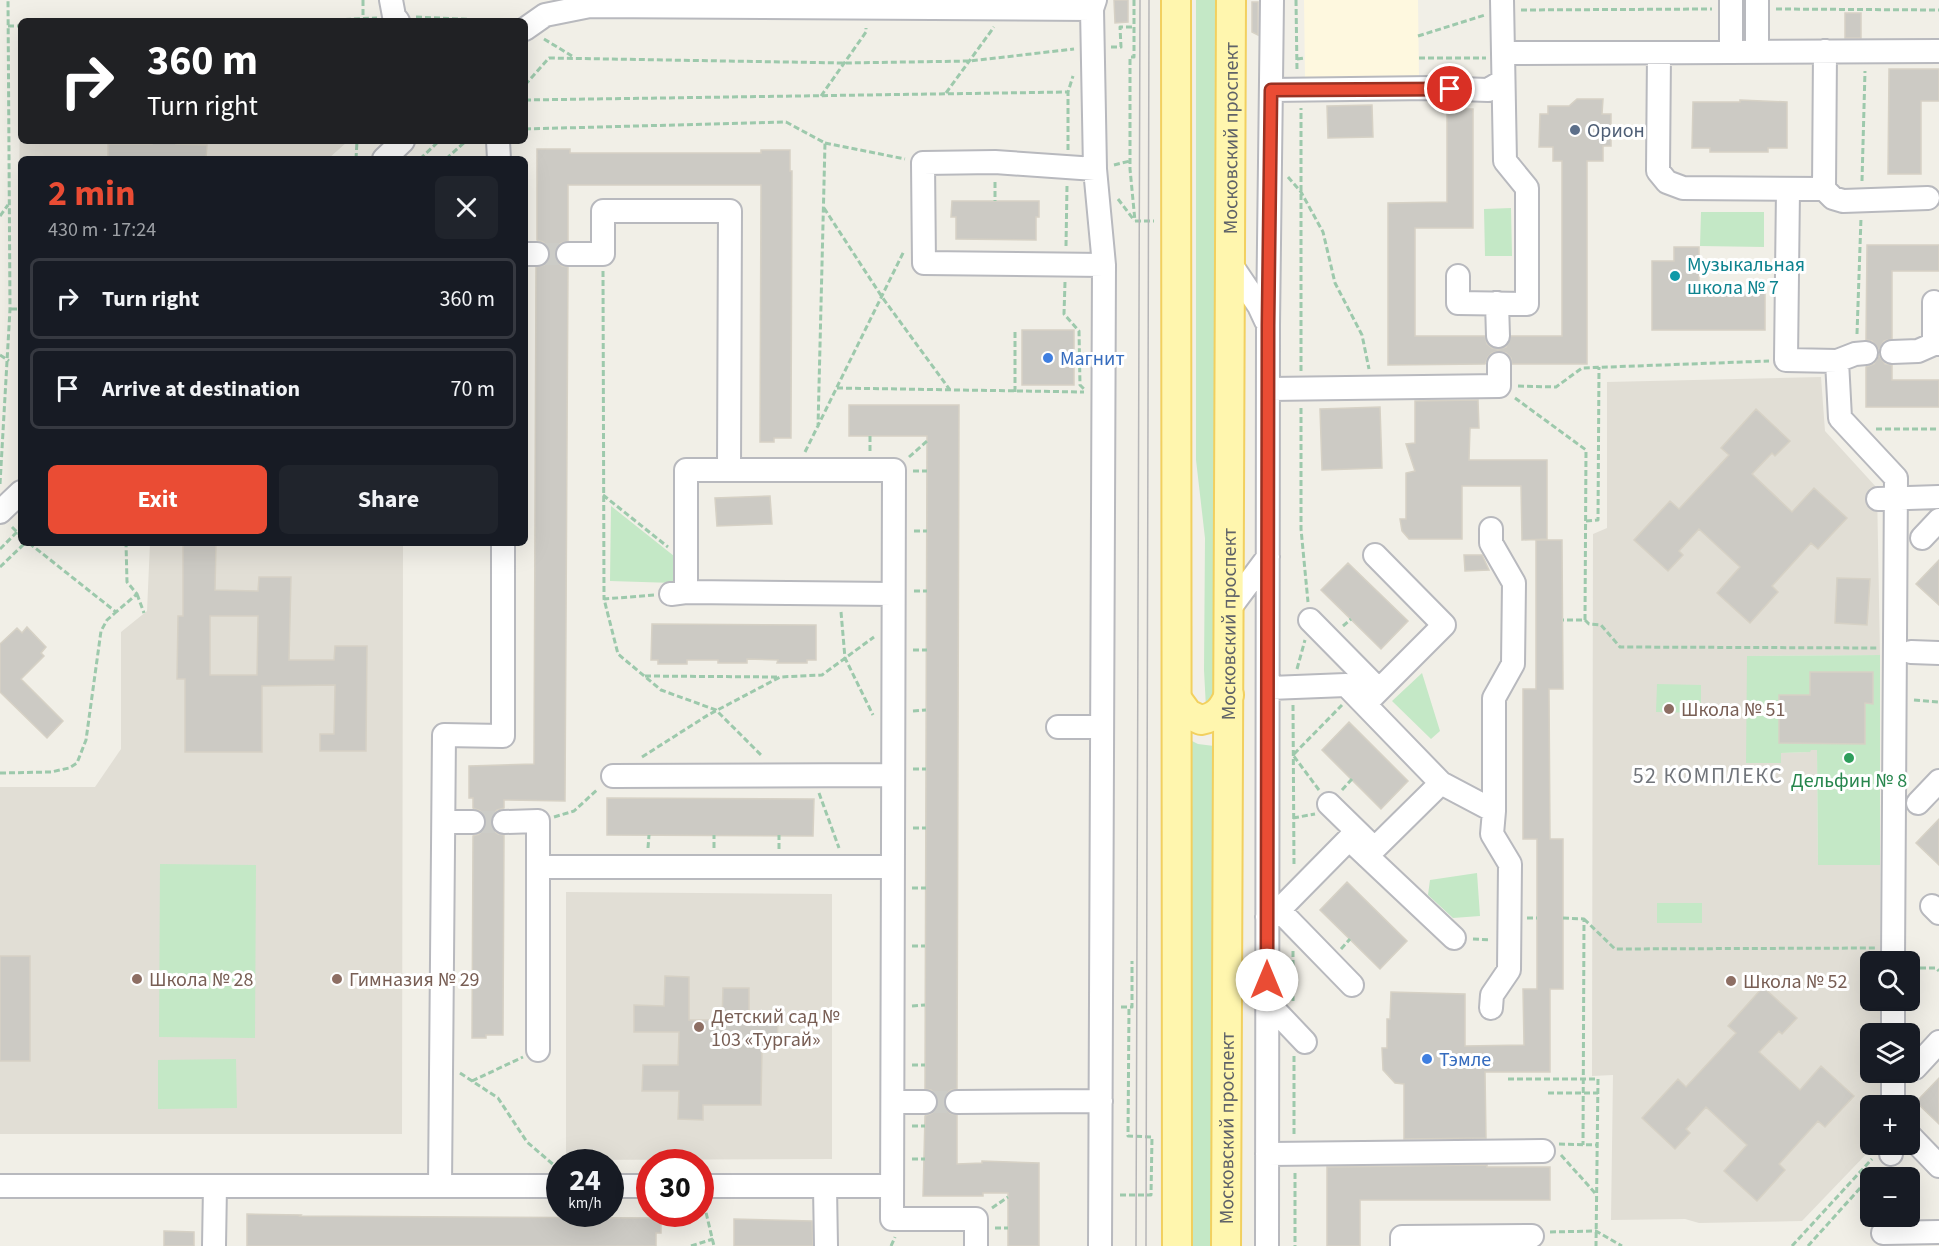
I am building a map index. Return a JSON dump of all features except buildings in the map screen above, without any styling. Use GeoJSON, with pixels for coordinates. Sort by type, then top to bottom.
{"type":"FeatureCollection","features":[{"type":"Feature","properties":{"kind":"main road"},"geometry":{"type":"LineString","coordinates":[[1176,0],[1177,1246]]}},
{"type":"Feature","properties":{"kind":"main road","name":"Московский проспект"},"geometry":{"type":"LineString","coordinates":[[1226,1246],[1231,0]]}},
{"type":"Feature","properties":{"kind":"main road"},"geometry":{"type":"LineString","coordinates":[[1177,699],[1188,714],[1201,720],[1212,718],[1223,708],[1229,695]]}},
{"type":"Feature","properties":{"kind":"street"},"geometry":{"type":"LineString","coordinates":[[391,0],[396,18]]}},
{"type":"Feature","properties":{"kind":"street"},"geometry":{"type":"LineString","coordinates":[[1267,1246],[1267,1002],[1283,911],[1268,688],[1268,325],[1272,0]]}},
{"type":"Feature","properties":{"kind":"street"},"geometry":{"type":"LineString","coordinates":[[1731,0],[1731,52]]}},
{"type":"Feature","properties":{"kind":"street"},"geometry":{"type":"LineString","coordinates":[[1757,0],[1757,52]]}},
{"type":"Feature","properties":{"kind":"street"},"geometry":{"type":"LineString","coordinates":[[528,27],[545,15],[590,3],[866,8],[910,5],[994,8],[1094,4],[1095,169],[1104,265],[1100,1246]]}},
{"type":"Feature","properties":{"kind":"street"},"geometry":{"type":"LineString","coordinates":[[1458,276],[1458,303],[1527,304],[1527,188],[1505,161],[1502,5]]}},
{"type":"Feature","properties":{"kind":"street"},"geometry":{"type":"LineString","coordinates":[[1824,189],[1825,51]]}},
{"type":"Feature","properties":{"kind":"street"},"geometry":{"type":"LineString","coordinates":[[1503,55],[1939,51]]}},
{"type":"Feature","properties":{"kind":"street"},"geometry":{"type":"LineString","coordinates":[[1659,53],[1658,171],[1667,182],[1678,187],[1824,189],[1833,198],[1843,201],[1928,198]]}},
{"type":"Feature","properties":{"kind":"street"},"geometry":{"type":"LineString","coordinates":[[1271,90],[1431,88],[1488,90],[1503,81]]}},
{"type":"Feature","properties":{"kind":"street"},"geometry":{"type":"LineString","coordinates":[[387,156],[400,144]]}},
{"type":"Feature","properties":{"kind":"street"},"geometry":{"type":"LineString","coordinates":[[1095,169],[995,162],[923,163],[924,263],[1104,265]]}},
{"type":"Feature","properties":{"kind":"street"},"geometry":{"type":"LineString","coordinates":[[1788,189],[1786,369],[1837,361],[1855,354],[1866,353]]}},
{"type":"Feature","properties":{"kind":"street"},"geometry":{"type":"LineString","coordinates":[[568,254],[603,254],[603,211],[730,211],[729,470]]}},
{"type":"Feature","properties":{"kind":"street"},"geometry":{"type":"LineString","coordinates":[[1230,263],[1259,306],[1268,325]]}},
{"type":"Feature","properties":{"kind":"street"},"geometry":{"type":"LineString","coordinates":[[1892,352],[1918,351],[1937,344],[1934,302]]}},
{"type":"Feature","properties":{"kind":"street"},"geometry":{"type":"LineString","coordinates":[[1497,303],[1498,336]]}},
{"type":"Feature","properties":{"kind":"street"},"geometry":{"type":"LineString","coordinates":[[1837,361],[1840,418],[1896,478],[1887,499],[1903,650],[1894,699],[1893,951]]}},
{"type":"Feature","properties":{"kind":"street"},"geometry":{"type":"LineString","coordinates":[[1268,389],[1370,388],[1499,375]]}},
{"type":"Feature","properties":{"kind":"street"},"geometry":{"type":"LineString","coordinates":[[893,594],[678,593],[686,561],[686,470],[894,470],[892,1219],[976,1219],[976,1246]]}},
{"type":"Feature","properties":{"kind":"street"},"geometry":{"type":"LineString","coordinates":[[0,512],[18,495]]}},
{"type":"Feature","properties":{"kind":"street"},"geometry":{"type":"LineString","coordinates":[[1887,499],[1939,497]]}},
{"type":"Feature","properties":{"kind":"street"},"geometry":{"type":"LineString","coordinates":[[1922,538],[1939,520]]}},
{"type":"Feature","properties":{"kind":"street"},"geometry":{"type":"LineString","coordinates":[[1491,529],[1491,543],[1514,583],[1513,664],[1494,698],[1492,834],[1510,864],[1509,970],[1492,995],[1491,1008]]}},
{"type":"Feature","properties":{"kind":"street"},"geometry":{"type":"LineString","coordinates":[[440,1186],[444,735],[503,736],[503,546]]}},
{"type":"Feature","properties":{"kind":"street"},"geometry":{"type":"LineString","coordinates":[[1366,696],[1443,625],[1375,555]]}},
{"type":"Feature","properties":{"kind":"street"},"geometry":{"type":"LineString","coordinates":[[1230,608],[1268,558]]}},
{"type":"Feature","properties":{"kind":"street"},"geometry":{"type":"LineString","coordinates":[[1310,620],[1366,696],[1441,783],[1494,812]]}},
{"type":"Feature","properties":{"kind":"street"},"geometry":{"type":"LineString","coordinates":[[1903,650],[1939,653]]}},
{"type":"Feature","properties":{"kind":"street"},"geometry":{"type":"LineString","coordinates":[[1268,688],[1346,685],[1366,696]]}},
{"type":"Feature","properties":{"kind":"street"},"geometry":{"type":"LineString","coordinates":[[1058,727],[1102,727]]}},
{"type":"Feature","properties":{"kind":"street"},"geometry":{"type":"LineString","coordinates":[[613,776],[893,775]]}},
{"type":"Feature","properties":{"kind":"street"},"geometry":{"type":"LineString","coordinates":[[1918,803],[1939,781]]}},
{"type":"Feature","properties":{"kind":"street"},"geometry":{"type":"LineString","coordinates":[[1370,852],[1441,783]]}},
{"type":"Feature","properties":{"kind":"street"},"geometry":{"type":"LineString","coordinates":[[1329,804],[1370,852],[1454,938]]}},
{"type":"Feature","properties":{"kind":"street"},"geometry":{"type":"LineString","coordinates":[[504,822],[538,821],[538,1050]]}},
{"type":"Feature","properties":{"kind":"street"},"geometry":{"type":"LineString","coordinates":[[444,822],[473,822]]}},
{"type":"Feature","properties":{"kind":"street"},"geometry":{"type":"LineString","coordinates":[[1283,911],[1349,839],[1370,852]]}},
{"type":"Feature","properties":{"kind":"street"},"geometry":{"type":"LineString","coordinates":[[538,867],[893,867]]}},
{"type":"Feature","properties":{"kind":"street"},"geometry":{"type":"LineString","coordinates":[[1283,911],[1352,985]]}},
{"type":"Feature","properties":{"kind":"street"},"geometry":{"type":"LineString","coordinates":[[1267,1002],[1300,1035]]}},
{"type":"Feature","properties":{"kind":"street"},"geometry":{"type":"LineString","coordinates":[[1920,1063],[1939,1042]]}},
{"type":"Feature","properties":{"kind":"street"},"geometry":{"type":"LineString","coordinates":[[957,1102],[1101,1101]]}},
{"type":"Feature","properties":{"kind":"street"},"geometry":{"type":"LineString","coordinates":[[892,1102],[925,1102]]}},
{"type":"Feature","properties":{"kind":"street"},"geometry":{"type":"LineString","coordinates":[[1920,1146],[1939,1166]]}},
{"type":"Feature","properties":{"kind":"street"},"geometry":{"type":"LineString","coordinates":[[1267,1154],[1306,1148],[1543,1151]]}},
{"type":"Feature","properties":{"kind":"street"},"geometry":{"type":"LineString","coordinates":[[0,1186],[546,1186]]}},
{"type":"Feature","properties":{"kind":"street"},"geometry":{"type":"LineString","coordinates":[[214,1246],[215,1186]]}},
{"type":"Feature","properties":{"kind":"street"},"geometry":{"type":"LineString","coordinates":[[714,1191],[825,1186],[892,1186]]}},
{"type":"Feature","properties":{"kind":"street"},"geometry":{"type":"LineString","coordinates":[[825,1186],[826,1246]]}},
{"type":"Feature","properties":{"kind":"street"},"geometry":{"type":"LineString","coordinates":[[1882,1233],[1939,1232]]}},
{"type":"Feature","properties":{"kind":"street"},"geometry":{"type":"LineString","coordinates":[[1402,1246],[1402,1237],[1532,1236]]}},
{"type":"Feature","properties":{"kind":"path"},"geometry":{"type":"LineString","coordinates":[[0,484],[9,361],[10,309],[8,0]]}},
{"type":"Feature","properties":{"kind":"path"},"geometry":{"type":"LineString","coordinates":[[363,0],[363,18]]}},
{"type":"Feature","properties":{"kind":"path"},"geometry":{"type":"LineString","coordinates":[[1134,0],[1134,57],[1131,57],[1130,62],[1130,169],[1135,221],[1154,221]]}},
{"type":"Feature","properties":{"kind":"path"},"geometry":{"type":"LineString","coordinates":[[1296,0],[1297,89],[1301,103],[1301,529]]}},
{"type":"Feature","properties":{"kind":"path"},"geometry":{"type":"LineString","coordinates":[[1418,36],[1502,5]]}},
{"type":"Feature","properties":{"kind":"path"},"geometry":{"type":"LineString","coordinates":[[821,96],[866,32],[866,8]]}},
{"type":"Feature","properties":{"kind":"path"},"geometry":{"type":"LineString","coordinates":[[946,93],[994,29],[994,8]]}},
{"type":"Feature","properties":{"kind":"path"},"geometry":{"type":"LineString","coordinates":[[8,26],[18,26]]}},
{"type":"Feature","properties":{"kind":"path"},"geometry":{"type":"LineString","coordinates":[[528,82],[549,58],[844,63],[970,61],[1121,47],[1120,27],[1135,27]]}},
{"type":"Feature","properties":{"kind":"path"},"geometry":{"type":"LineString","coordinates":[[528,31],[573,57]]}},
{"type":"Feature","properties":{"kind":"path"},"geometry":{"type":"LineString","coordinates":[[1419,58],[1503,55]]}},
{"type":"Feature","properties":{"kind":"path"},"geometry":{"type":"LineString","coordinates":[[1297,59],[1304,58]]}},
{"type":"Feature","properties":{"kind":"path"},"geometry":{"type":"LineString","coordinates":[[837,388],[1087,392],[1080,385],[1079,331],[1064,314],[1068,92],[1074,70]]}},
{"type":"Feature","properties":{"kind":"path"},"geometry":{"type":"LineString","coordinates":[[528,100],[1094,91]]}},
{"type":"Feature","properties":{"kind":"path"},"geometry":{"type":"LineString","coordinates":[[528,129],[786,122],[825,143],[923,163]]}},
{"type":"Feature","properties":{"kind":"path"},"geometry":{"type":"LineString","coordinates":[[818,427],[825,143]]}},
{"type":"Feature","properties":{"kind":"path"},"geometry":{"type":"LineString","coordinates":[[423,156],[436,144]]}},
{"type":"Feature","properties":{"kind":"path"},"geometry":{"type":"LineString","coordinates":[[449,156],[463,144]]}},
{"type":"Feature","properties":{"kind":"path"},"geometry":{"type":"LineString","coordinates":[[1270,161],[1291,179],[1301,192],[1323,232],[1335,283],[1362,335],[1369,360],[1370,388]]}},
{"type":"Feature","properties":{"kind":"path"},"geometry":{"type":"LineString","coordinates":[[0,216],[10,203]]}},
{"type":"Feature","properties":{"kind":"path"},"geometry":{"type":"LineString","coordinates":[[823,206],[882,297],[950,391]]}},
{"type":"Feature","properties":{"kind":"path"},"geometry":{"type":"LineString","coordinates":[[796,470],[908,244]]}},
{"type":"Feature","properties":{"kind":"path"},"geometry":{"type":"LineString","coordinates":[[603,254],[604,599],[618,654],[661,690],[716,710],[782,775]]}},
{"type":"Feature","properties":{"kind":"path"},"geometry":{"type":"LineString","coordinates":[[10,309],[18,309]]}},
{"type":"Feature","properties":{"kind":"path"},"geometry":{"type":"LineString","coordinates":[[1015,332],[1015,392]]}},
{"type":"Feature","properties":{"kind":"path"},"geometry":{"type":"LineString","coordinates":[[0,355],[9,361]]}},
{"type":"Feature","properties":{"kind":"path"},"geometry":{"type":"LineString","coordinates":[[1586,521],[1598,520],[1599,367]]}},
{"type":"Feature","properties":{"kind":"path"},"geometry":{"type":"LineString","coordinates":[[1499,375],[1556,387],[1582,368],[1786,369]]}},
{"type":"Feature","properties":{"kind":"path"},"geometry":{"type":"LineString","coordinates":[[1499,375],[1586,450],[1586,620],[1589,624],[1601,625],[1620,647],[1903,650]]}},
{"type":"Feature","properties":{"kind":"path"},"geometry":{"type":"LineString","coordinates":[[1850,429],[1939,429]]}},
{"type":"Feature","properties":{"kind":"path"},"geometry":{"type":"LineString","coordinates":[[894,470],[927,441]]}},
{"type":"Feature","properties":{"kind":"path"},"geometry":{"type":"LineString","coordinates":[[603,495],[686,561]]}},
{"type":"Feature","properties":{"kind":"path"},"geometry":{"type":"LineString","coordinates":[[0,549],[18,531]]}},
{"type":"Feature","properties":{"kind":"path"},"geometry":{"type":"LineString","coordinates":[[0,567],[24,546]]}},
{"type":"Feature","properties":{"kind":"path"},"geometry":{"type":"LineString","coordinates":[[31,546],[116,612]]}},
{"type":"Feature","properties":{"kind":"path"},"geometry":{"type":"LineString","coordinates":[[126,546],[127,582],[137,594],[144,613]]}},
{"type":"Feature","properties":{"kind":"path"},"geometry":{"type":"LineString","coordinates":[[604,599],[678,593]]}},
{"type":"Feature","properties":{"kind":"path"},"geometry":{"type":"LineString","coordinates":[[839,593],[845,658],[877,723]]}},
{"type":"Feature","properties":{"kind":"path"},"geometry":{"type":"LineString","coordinates":[[0,773],[51,772],[69,768],[76,763],[86,740],[101,631],[107,620],[137,594]]}},
{"type":"Feature","properties":{"kind":"path"},"geometry":{"type":"LineString","coordinates":[[1563,620],[1586,620]]}},
{"type":"Feature","properties":{"kind":"path"},"geometry":{"type":"LineString","coordinates":[[644,676],[822,675],[893,623]]}},
{"type":"Feature","properties":{"kind":"path"},"geometry":{"type":"LineString","coordinates":[[641,757],[716,710],[780,677]]}},
{"type":"Feature","properties":{"kind":"path"},"geometry":{"type":"LineString","coordinates":[[1293,687],[1293,755],[1283,911],[1300,1035],[1306,1148],[1295,1246]]}},
{"type":"Feature","properties":{"kind":"path"},"geometry":{"type":"LineString","coordinates":[[1293,755],[1366,696]]}},
{"type":"Feature","properties":{"kind":"path"},"geometry":{"type":"LineString","coordinates":[[1894,699],[1939,702]]}},
{"type":"Feature","properties":{"kind":"path"},"geometry":{"type":"LineString","coordinates":[[1293,755],[1329,804]]}},
{"type":"Feature","properties":{"kind":"path"},"geometry":{"type":"LineString","coordinates":[[538,821],[574,811],[613,776]]}},
{"type":"Feature","properties":{"kind":"path"},"geometry":{"type":"LineString","coordinates":[[812,776],[846,867]]}},
{"type":"Feature","properties":{"kind":"path"},"geometry":{"type":"LineString","coordinates":[[1563,918],[1584,919],[1615,949],[1860,954]]}},
{"type":"Feature","properties":{"kind":"path"},"geometry":{"type":"LineString","coordinates":[[1583,1145],[1584,919]]}},
{"type":"Feature","properties":{"kind":"path"},"geometry":{"type":"LineString","coordinates":[[1454,938],[1509,940]]}},
{"type":"Feature","properties":{"kind":"path"},"geometry":{"type":"LineString","coordinates":[[1129,1195],[1150,1195],[1152,1137],[1128,1136],[1129,1007],[1132,1007],[1132,961]]}},
{"type":"Feature","properties":{"kind":"path"},"geometry":{"type":"LineString","coordinates":[[1920,968],[1936,968],[1939,971]]}},
{"type":"Feature","properties":{"kind":"path"},"geometry":{"type":"LineString","coordinates":[[1101,1007],[1129,1007]]}},
{"type":"Feature","properties":{"kind":"path"},"geometry":{"type":"LineString","coordinates":[[472,1081],[538,1050]]}},
{"type":"Feature","properties":{"kind":"path"},"geometry":{"type":"LineString","coordinates":[[441,1060],[498,1098],[527,1142],[546,1158]]}},
{"type":"Feature","properties":{"kind":"path"},"geometry":{"type":"LineString","coordinates":[[1508,1079],[1598,1079],[1596,1246]]}},
{"type":"Feature","properties":{"kind":"path"},"geometry":{"type":"LineString","coordinates":[[1548,1093],[1598,1093]]}},
{"type":"Feature","properties":{"kind":"path"},"geometry":{"type":"LineString","coordinates":[[1543,1151],[1549,1144],[1598,1145]]}},
{"type":"Feature","properties":{"kind":"path"},"geometry":{"type":"LineString","coordinates":[[1543,1151],[1558,1151],[1596,1194]]}},
{"type":"Feature","properties":{"kind":"path"},"geometry":{"type":"LineString","coordinates":[[1792,1246],[1882,1155]]}},
{"type":"Feature","properties":{"kind":"path"},"geometry":{"type":"LineString","coordinates":[[1808,1246],[1883,1155]]}},
{"type":"Feature","properties":{"kind":"path"},"geometry":{"type":"LineString","coordinates":[[710,1227],[714,1246]]}},
{"type":"Feature","properties":{"kind":"path"},"geometry":{"type":"LineString","coordinates":[[1532,1236],[1534,1232],[1596,1231],[1622,1246]]}},
{"type":"Feature","properties":{"kind":"path"},"geometry":{"type":"LineString","coordinates":[[691,1246],[713,1239]]}},
{"type":"Feature","properties":{"kind":"shaded area"},"geometry":{"type":"Polygon","coordinates":[[[1304,0],[1418,0],[1419,79],[1305,80],[1304,0]]]}},
{"type":"Feature","properties":{"kind":"shaded area"},"geometry":{"type":"Polygon","coordinates":[[[20,144],[345,144],[331,156],[19,156],[20,144]]]}},
{"type":"Feature","properties":{"kind":"shaded area"},"geometry":{"type":"Polygon","coordinates":[[[1821,377],[1825,431],[1877,488],[1880,655],[1747,656],[1780,763],[1781,753],[1817,750],[1818,865],[1880,865],[1880,951],[1860,951],[1860,1011],[1880,1011],[1880,1023],[1860,1023],[1860,1083],[1880,1083],[1880,1095],[1860,1095],[1860,1155],[1865,1155],[1802,1221],[1699,1223],[1685,1219],[1611,1220],[1613,1075],[1592,1076],[1593,534],[1607,528],[1607,382],[1821,377]]]}},
{"type":"Feature","properties":{"kind":"shaded area"},"geometry":{"type":"Polygon","coordinates":[[[150,546],[403,546],[402,1134],[0,1134],[0,787],[95,787],[121,749],[121,632],[147,611],[150,546]]]}},
{"type":"Feature","properties":{"kind":"shaded area","name":"Детский сад № 103 «Тургай»"},"geometry":{"type":"Polygon","coordinates":[[[566,892],[832,894],[832,1159],[714,1159],[714,1149],[636,1149],[636,1160],[624,1160],[624,1149],[566,1149],[566,892]]]}},
{"type":"Feature","properties":{"kind":"green space"},"geometry":{"type":"Polygon","coordinates":[[[1196,0],[1215,0],[1214,709],[1206,708],[1205,538],[1196,460],[1196,0]]]}},
{"type":"Feature","properties":{"kind":"green space"},"geometry":{"type":"Polygon","coordinates":[[[1511,208],[1512,256],[1485,256],[1484,209],[1511,208]]]}},
{"type":"Feature","properties":{"kind":"green space"},"geometry":{"type":"Polygon","coordinates":[[[1701,212],[1764,212],[1764,247],[1700,246],[1701,212]]]}},
{"type":"Feature","properties":{"kind":"green space"},"geometry":{"type":"Polygon","coordinates":[[[611,506],[674,556],[674,583],[610,581],[611,506]]]}},
{"type":"Feature","properties":{"kind":"green space","name":"Дельфин № 8"},"geometry":{"type":"Polygon","coordinates":[[[1880,655],[1880,865],[1818,865],[1817,750],[1781,753],[1781,763],[1746,763],[1747,656],[1880,655]]]}},
{"type":"Feature","properties":{"kind":"green space"},"geometry":{"type":"Polygon","coordinates":[[[1422,673],[1440,731],[1431,739],[1392,701],[1422,673]]]}},
{"type":"Feature","properties":{"kind":"green space"},"geometry":{"type":"Polygon","coordinates":[[[1657,684],[1701,685],[1701,713],[1656,712],[1657,684]]]}},
{"type":"Feature","properties":{"kind":"green space"},"geometry":{"type":"Polygon","coordinates":[[[1188,739],[1198,744],[1214,746],[1211,1246],[1185,1246],[1188,739]]]}},
{"type":"Feature","properties":{"kind":"green space"},"geometry":{"type":"Polygon","coordinates":[[[160,864],[256,865],[255,1038],[159,1037],[160,864]]]}},
{"type":"Feature","properties":{"kind":"green space"},"geometry":{"type":"Polygon","coordinates":[[[1477,873],[1480,916],[1453,918],[1428,895],[1430,880],[1477,873]]]}},
{"type":"Feature","properties":{"kind":"green space"},"geometry":{"type":"Polygon","coordinates":[[[1657,903],[1702,903],[1702,923],[1657,923],[1657,903]]]}},
{"type":"Feature","properties":{"kind":"green space"},"geometry":{"type":"Polygon","coordinates":[[[236,1059],[237,1108],[158,1109],[158,1060],[236,1059]]]}},
{"type":"Feature","properties":{"kind":"tunnel"},"geometry":{"type":"LineString","coordinates":[[537,254],[568,254]]}},
{"type":"Feature","properties":{"kind":"tunnel"},"geometry":{"type":"LineString","coordinates":[[473,822],[504,822]]}},
{"type":"Feature","properties":{"kind":"tunnel"},"geometry":{"type":"LineString","coordinates":[[925,1102],[957,1102]]}},
{"type":"Feature","properties":{"kind":"tram line"},"geometry":{"type":"LineString","coordinates":[[1136,1246],[1140,0]]}},
{"type":"Feature","properties":{"kind":"tram line"},"geometry":{"type":"LineString","coordinates":[[1146,1246],[1149,0]]}},
{"type":"Feature","properties":{"kind":"place","name":"Орион"},"geometry":{"type":"Point","coordinates":[1575,130]}},
{"type":"Feature","properties":{"kind":"place","name":"Музыкальная школа № 7"},"geometry":{"type":"Point","coordinates":[1675,276]}},
{"type":"Feature","properties":{"kind":"place","name":"Магнит"},"geometry":{"type":"Point","coordinates":[1048,358]}},
{"type":"Feature","properties":{"kind":"place","name":"Школа № 51"},"geometry":{"type":"Point","coordinates":[1669,709]}},
{"type":"Feature","properties":{"kind":"place","name":"Дельфин № 8"},"geometry":{"type":"Point","coordinates":[1849,758]}},
{"type":"Feature","properties":{"kind":"place","name":"Школа № 28"},"geometry":{"type":"Point","coordinates":[137,979]}},
{"type":"Feature","properties":{"kind":"place","name":"Гимназия № 29"},"geometry":{"type":"Point","coordinates":[337,979]}},
{"type":"Feature","properties":{"kind":"place","name":"Школа № 52"},"geometry":{"type":"Point","coordinates":[1731,981]}},
{"type":"Feature","properties":{"kind":"place","name":"Детский сад № 103 «Тургай»"},"geometry":{"type":"Point","coordinates":[699,1027]}},
{"type":"Feature","properties":{"kind":"place","name":"Тэмле"},"geometry":{"type":"Point","coordinates":[1427,1059]}},
{"type":"Feature","properties":{"kind":"district","name":"52 КОМПЛЕКС"},"geometry":{"type":"Point","coordinates":[1708,775]}},
{"type":"Feature","properties":{"kind":"route"},"geometry":{"type":"LineString","coordinates":[[1267,980],[1268,325],[1271,90],[1450,89]]}}]}
